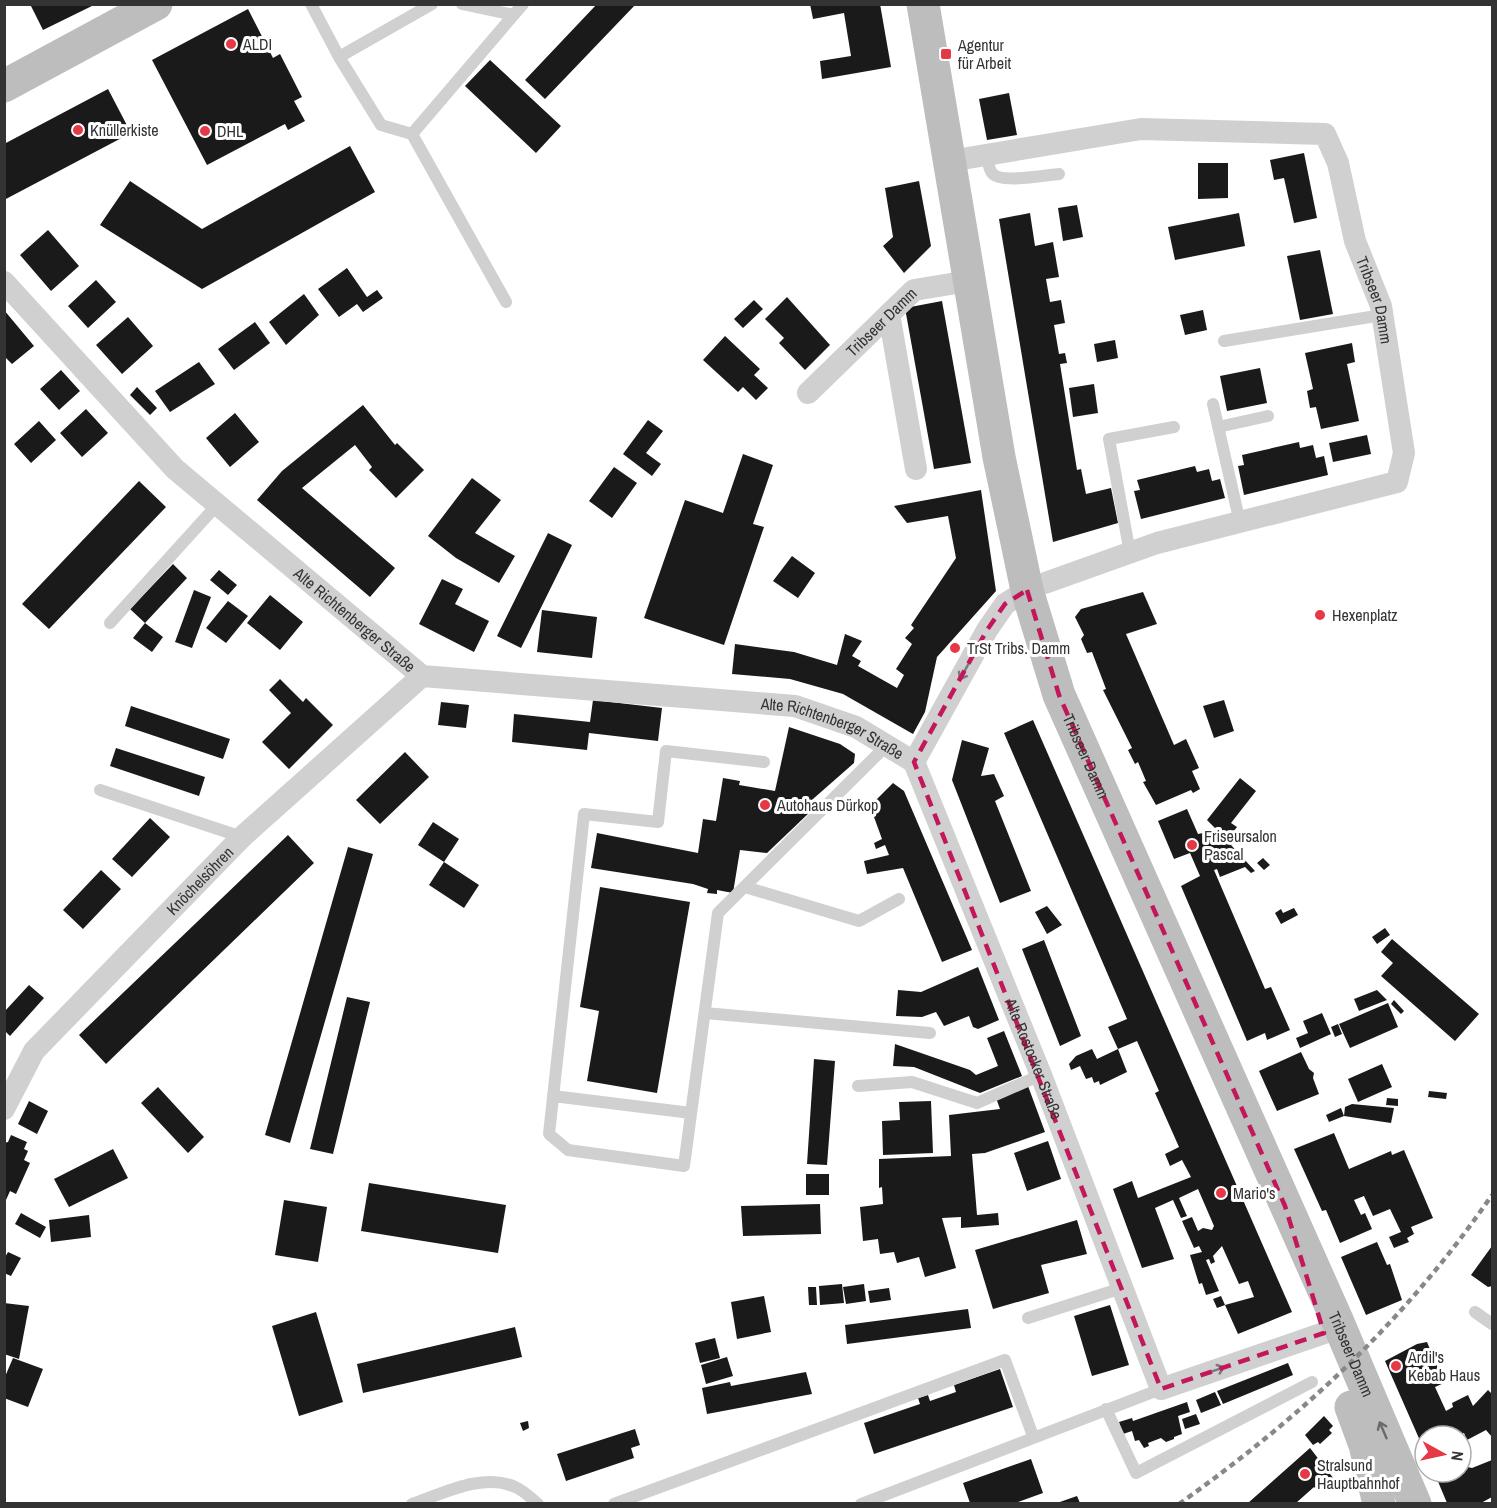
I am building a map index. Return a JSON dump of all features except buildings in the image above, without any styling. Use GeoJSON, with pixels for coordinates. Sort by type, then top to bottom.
{"type":"FeatureCollection","features":[{"type":"Feature","properties":{"kind":"main road"},"geometry":{"type":"LineString","coordinates":[[4,86],[156,4]]}},
{"type":"Feature","properties":{"kind":"main road","name":"Tribseer Damm"},"geometry":{"type":"LineString","coordinates":[[923,4],[999,457],[1026,592],[1059,695],[1414,1503]]}},
{"type":"Feature","properties":{"kind":"main road","name":"Tribseer Damm"},"geometry":{"type":"LineString","coordinates":[[1285,1206],[1324,1333],[1365,1445],[1379,1503]]}},
{"type":"Feature","properties":{"kind":"street","name":"Tribseer Damm"},"geometry":{"type":"LineString","coordinates":[[950,161],[1141,129],[1325,134],[1338,163],[1355,241],[1382,315],[1404,453],[1397,482],[1157,543],[1026,592]]}},
{"type":"Feature","properties":{"kind":"street","name":"Tribseer Damm"},"geometry":{"type":"LineString","coordinates":[[808,393],[914,290],[969,281]]}},
{"type":"Feature","properties":{"kind":"street","name":"Alte Richtenberger Straße"},"geometry":{"type":"LineString","coordinates":[[4,282],[175,469],[422,676],[795,706],[856,727],[914,762]]}},
{"type":"Feature","properties":{"kind":"street"},"geometry":{"type":"LineString","coordinates":[[889,314],[916,469]]}},
{"type":"Feature","properties":{"kind":"street"},"geometry":{"type":"LineString","coordinates":[[914,762],[1026,592]]}},
{"type":"Feature","properties":{"kind":"street","name":"Knöchelsöhren"},"geometry":{"type":"LineString","coordinates":[[4,1109],[34,1051],[242,837],[422,676]]}},
{"type":"Feature","properties":{"kind":"street","name":"Alte Rostocker Straße"},"geometry":{"type":"LineString","coordinates":[[914,762],[1041,1076],[1161,1389]]}},
{"type":"Feature","properties":{"kind":"street"},"geometry":{"type":"LineString","coordinates":[[1161,1389],[1324,1333]]}},
{"type":"Feature","properties":{"kind":"lane"},"geometry":{"type":"LineString","coordinates":[[311,4],[339,57],[381,125],[412,134],[506,302]]}},
{"type":"Feature","properties":{"kind":"lane"},"geometry":{"type":"LineString","coordinates":[[339,57],[432,4]]}},
{"type":"Feature","properties":{"kind":"lane"},"geometry":{"type":"LineString","coordinates":[[462,4],[514,15]]}},
{"type":"Feature","properties":{"kind":"lane"},"geometry":{"type":"LineString","coordinates":[[412,134],[523,4]]}},
{"type":"Feature","properties":{"kind":"lane"},"geometry":{"type":"LineString","coordinates":[[987,154],[991,173],[997,177],[1017,178],[1059,174]]}},
{"type":"Feature","properties":{"kind":"lane"},"geometry":{"type":"LineString","coordinates":[[1224,341],[1382,315]]}},
{"type":"Feature","properties":{"kind":"lane"},"geometry":{"type":"LineString","coordinates":[[1214,404],[1240,523]]}},
{"type":"Feature","properties":{"kind":"lane"},"geometry":{"type":"LineString","coordinates":[[1218,427],[1268,416]]}},
{"type":"Feature","properties":{"kind":"lane"},"geometry":{"type":"LineString","coordinates":[[1130,553],[1109,439],[1174,427]]}},
{"type":"Feature","properties":{"kind":"lane"},"geometry":{"type":"LineString","coordinates":[[110,623],[217,505]]}},
{"type":"Feature","properties":{"kind":"lane"},"geometry":{"type":"LineString","coordinates":[[764,762],[666,751],[658,822],[584,814],[549,1134],[568,1150],[684,1166],[718,913],[886,746]]}},
{"type":"Feature","properties":{"kind":"lane"},"geometry":{"type":"LineString","coordinates":[[100,790],[242,837]]}},
{"type":"Feature","properties":{"kind":"lane"},"geometry":{"type":"LineString","coordinates":[[745,887],[858,921],[900,899]]}},
{"type":"Feature","properties":{"kind":"lane"},"geometry":{"type":"LineString","coordinates":[[705,1013],[930,1033]]}},
{"type":"Feature","properties":{"kind":"lane"},"geometry":{"type":"LineString","coordinates":[[858,1086],[912,1082],[977,1102],[1041,1076]]}},
{"type":"Feature","properties":{"kind":"lane"},"geometry":{"type":"LineString","coordinates":[[553,1096],[691,1113]]}},
{"type":"Feature","properties":{"kind":"lane"},"geometry":{"type":"LineString","coordinates":[[1028,1318],[1122,1288]]}},
{"type":"Feature","properties":{"kind":"lane"},"geometry":{"type":"LineString","coordinates":[[1475,1312],[1492,1324]]}},
{"type":"Feature","properties":{"kind":"lane"},"geometry":{"type":"LineString","coordinates":[[614,1503],[1005,1360],[1033,1436]]}},
{"type":"Feature","properties":{"kind":"lane"},"geometry":{"type":"LineString","coordinates":[[1106,1410],[1136,1473],[1312,1382]]}},
{"type":"Feature","properties":{"kind":"lane"},"geometry":{"type":"LineString","coordinates":[[861,1503],[1161,1389]]}},
{"type":"Feature","properties":{"kind":"lane"},"geometry":{"type":"LineString","coordinates":[[412,1503],[472,1484],[494,1483],[514,1486],[538,1503]]}},
{"type":"Feature","properties":{"kind":"highlighted area"},"geometry":{"type":"Polygon","coordinates":[[[1027,590],[1059,695],[1285,1206],[1324,1333],[1161,1389],[914,762],[987,630],[1005,604],[1027,590]]]}},
{"type":"Feature","properties":{"kind":"railway"},"geometry":{"type":"LineString","coordinates":[[1179,1504],[1268,1436],[1350,1363],[1424,1284],[1492,1195]]}},
{"type":"Feature","properties":{"kind":"place","name":"ALDI"},"geometry":{"type":"Point","coordinates":[231,44]}},
{"type":"Feature","properties":{"kind":"place","name":"Agentur für Arbeit"},"geometry":{"type":"Point","coordinates":[946,54]}},
{"type":"Feature","properties":{"kind":"place","name":"Knüllerkiste"},"geometry":{"type":"Point","coordinates":[78,130]}},
{"type":"Feature","properties":{"kind":"place","name":"DHL"},"geometry":{"type":"Point","coordinates":[205,131]}},
{"type":"Feature","properties":{"kind":"place","name":"Hexenplatz"},"geometry":{"type":"Point","coordinates":[1320,615]}},
{"type":"Feature","properties":{"kind":"place","name":"TrSt Tribs. Damm"},"geometry":{"type":"Point","coordinates":[955,648]}},
{"type":"Feature","properties":{"kind":"place","name":"Autohaus Dürkop"},"geometry":{"type":"Point","coordinates":[765,805]}},
{"type":"Feature","properties":{"kind":"place","name":"Friseursalon Pascal"},"geometry":{"type":"Point","coordinates":[1192,845]}},
{"type":"Feature","properties":{"kind":"place","name":"Mario's"},"geometry":{"type":"Point","coordinates":[1221,1193]}},
{"type":"Feature","properties":{"kind":"place","name":"Ardil's Kebab Haus"},"geometry":{"type":"Point","coordinates":[1396,1366]}},
{"type":"Feature","properties":{"kind":"place","name":"Stralsund Hauptbahnhof"},"geometry":{"type":"Point","coordinates":[1305,1474]}}]}
